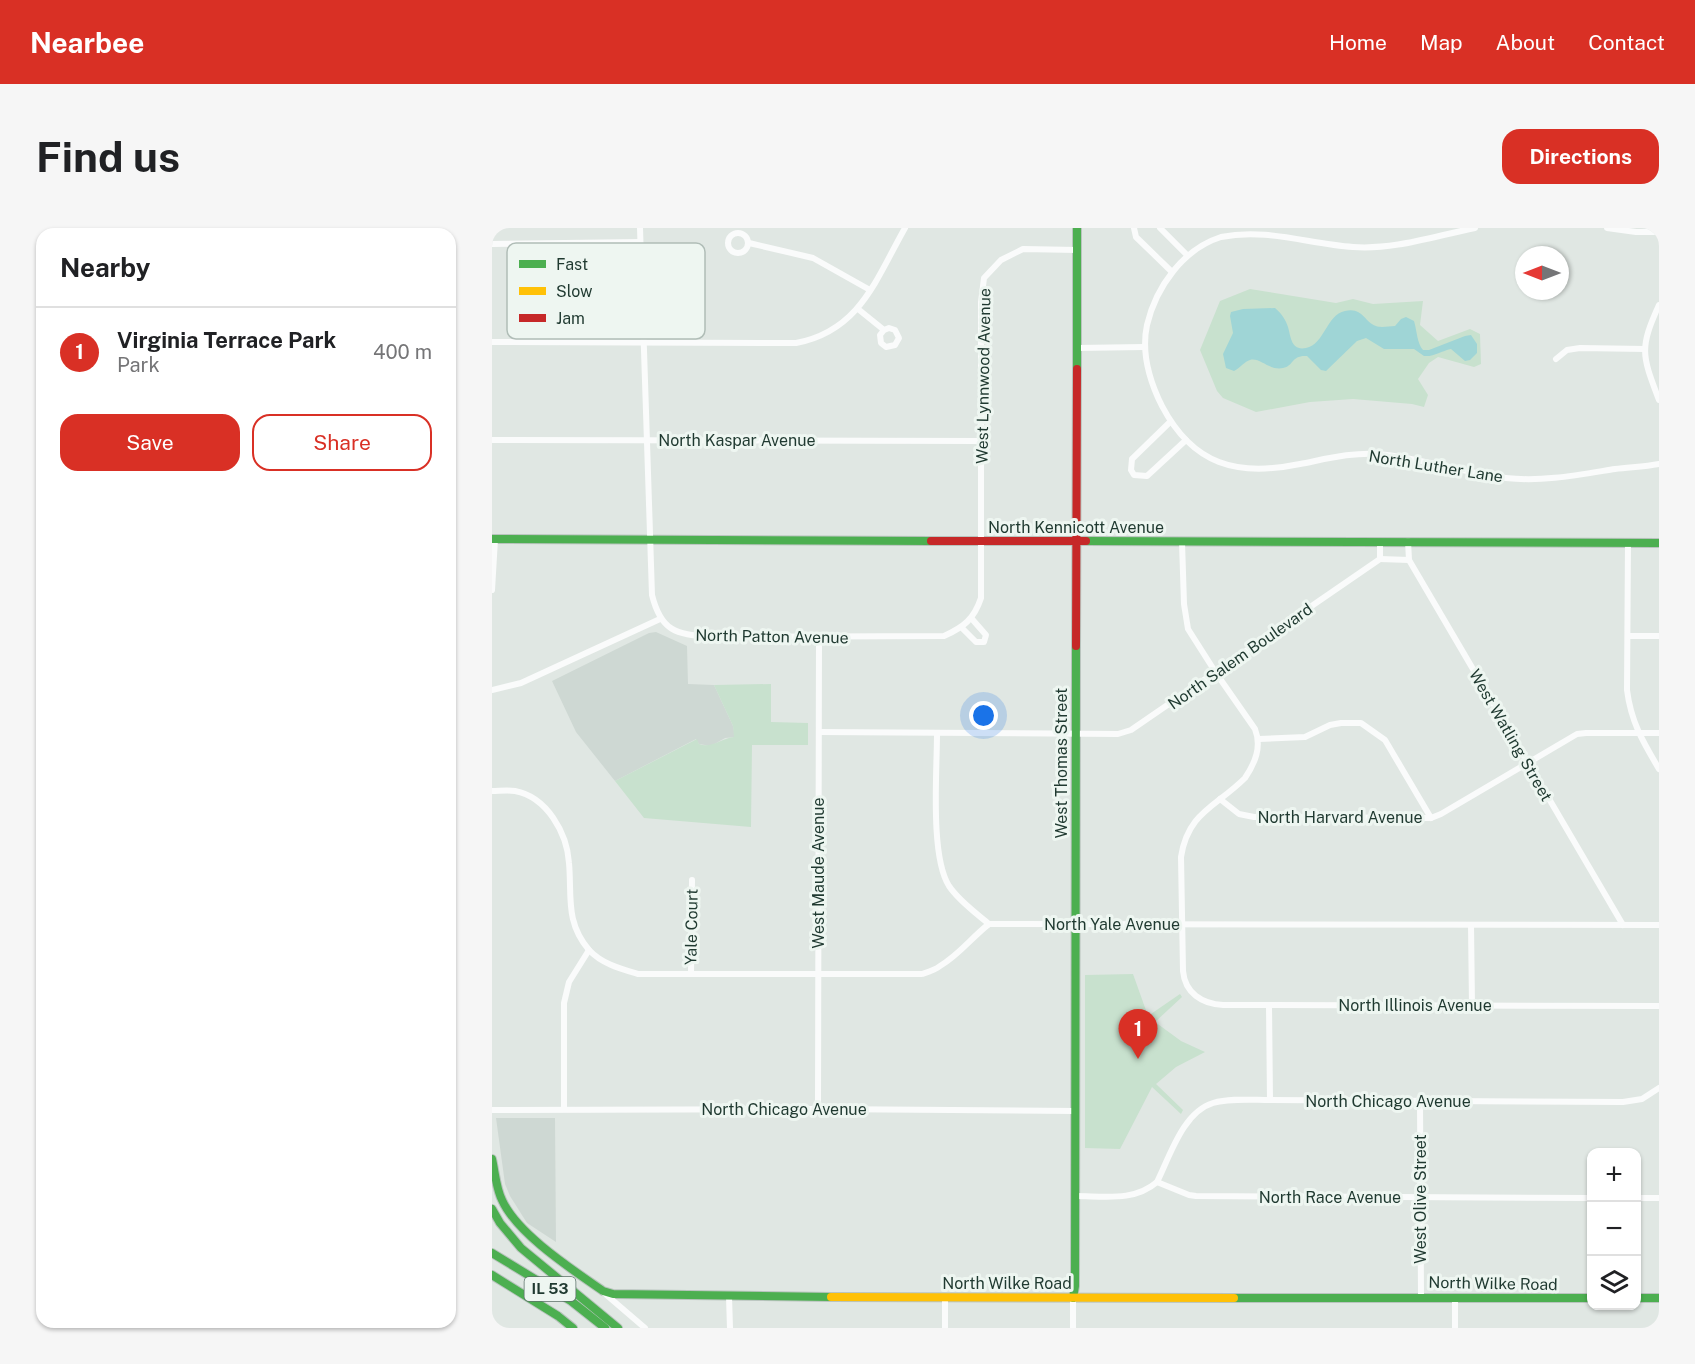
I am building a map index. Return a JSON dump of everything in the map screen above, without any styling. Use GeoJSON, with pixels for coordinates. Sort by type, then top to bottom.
{"type":"FeatureCollection","features":[{"type":"Feature","properties":{"kind":"main road","name":"West Thomas Street"},"geometry":{"type":"LineString","coordinates":[[1073,1298],[1075,1286],[1077,228]]}},
{"type":"Feature","properties":{"kind":"main road","name":"North Kennicott Avenue"},"geometry":{"type":"LineString","coordinates":[[493,539],[1659,543]]}},
{"type":"Feature","properties":{"kind":"main road","name":"North Wilke Road"},"geometry":{"type":"LineString","coordinates":[[492,1160],[501,1199],[510,1215],[550,1254],[603,1291],[626,1295],[945,1298],[1587,1298]]}},
{"type":"Feature","properties":{"kind":"main road"},"geometry":{"type":"LineString","coordinates":[[492,1209],[507,1234],[618,1328]]}},
{"type":"Feature","properties":{"kind":"main road","name":"IL 53"},"geometry":{"type":"LineString","coordinates":[[492,1253],[571,1301],[605,1328]]}},
{"type":"Feature","properties":{"kind":"main road","name":"IL 53"},"geometry":{"type":"LineString","coordinates":[[492,1275],[550,1310],[573,1328]]}},
{"type":"Feature","properties":{"kind":"main road"},"geometry":{"type":"LineString","coordinates":[[1641,1298],[1659,1298]]}},
{"type":"Feature","properties":{"kind":"street"},"geometry":{"type":"LineString","coordinates":[[640,228],[640,243]]}},
{"type":"Feature","properties":{"kind":"street"},"geometry":{"type":"LineString","coordinates":[[492,342],[796,343],[818,338],[842,325],[858,309],[905,228]]}},
{"type":"Feature","properties":{"kind":"street"},"geometry":{"type":"LineString","coordinates":[[1134,228],[1136,237],[1172,272]]}},
{"type":"Feature","properties":{"kind":"street"},"geometry":{"type":"LineString","coordinates":[[1160,228],[1187,255]]}},
{"type":"Feature","properties":{"kind":"street"},"geometry":{"type":"LineString","coordinates":[[1077,348],[1144,347],[1151,311],[1172,272],[1187,255],[1221,237],[1251,232],[1271,232],[1330,244],[1366,248],[1410,243],[1475,228]]}},
{"type":"Feature","properties":{"kind":"street"},"geometry":{"type":"LineString","coordinates":[[1607,228],[1659,232]]}},
{"type":"Feature","properties":{"kind":"street"},"geometry":{"type":"LineString","coordinates":[[748,243],[813,258],[870,290]]}},
{"type":"Feature","properties":{"kind":"street"},"geometry":{"type":"LineString","coordinates":[[492,244],[507,244]]}},
{"type":"Feature","properties":{"kind":"street","name":"West Lynnwood Avenue"},"geometry":{"type":"LineString","coordinates":[[981,541],[981,302],[984,278],[1001,260],[1023,249],[1077,250]]}},
{"type":"Feature","properties":{"kind":"street"},"geometry":{"type":"LineString","coordinates":[[1659,305],[1646,336],[1645,350],[1646,365],[1659,400]]}},
{"type":"Feature","properties":{"kind":"street"},"geometry":{"type":"LineString","coordinates":[[858,309],[884,330]]}},
{"type":"Feature","properties":{"kind":"street"},"geometry":{"type":"LineString","coordinates":[[492,690],[521,683],[660,619],[651,595],[643,339]]}},
{"type":"Feature","properties":{"kind":"street","name":"North Luther Lane"},"geometry":{"type":"LineString","coordinates":[[1144,347],[1152,384],[1170,422],[1196,450],[1216,462],[1246,468],[1292,466],[1332,457],[1371,454],[1496,476],[1533,479],[1659,464]]}},
{"type":"Feature","properties":{"kind":"street"},"geometry":{"type":"LineString","coordinates":[[1556,359],[1567,350],[1580,348],[1645,350]]}},
{"type":"Feature","properties":{"kind":"street"},"geometry":{"type":"LineString","coordinates":[[1170,422],[1132,459],[1131,470],[1134,475],[1147,476],[1186,440]]}},
{"type":"Feature","properties":{"kind":"street","name":"North Kaspar Avenue"},"geometry":{"type":"LineString","coordinates":[[492,440],[982,441]]}},
{"type":"Feature","properties":{"kind":"street"},"geometry":{"type":"LineString","coordinates":[[492,590],[494,582],[493,539]]}},
{"type":"Feature","properties":{"kind":"street"},"geometry":{"type":"LineString","coordinates":[[962,628],[976,642],[984,642],[986,635],[972,619],[981,598],[981,541]]}},
{"type":"Feature","properties":{"kind":"street","name":"West Watling Street"},"geometry":{"type":"LineString","coordinates":[[1408,541],[1409,560],[1623,925]]}},
{"type":"Feature","properties":{"kind":"street"},"geometry":{"type":"LineString","coordinates":[[1182,542],[1184,604],[1188,629],[1255,729],[1259,739],[1259,746],[1250,769],[1239,784],[1194,821],[1184,843],[1182,924]]}},
{"type":"Feature","properties":{"kind":"street"},"geometry":{"type":"LineString","coordinates":[[1380,542],[1380,559],[1409,560]]}},
{"type":"Feature","properties":{"kind":"street"},"geometry":{"type":"LineString","coordinates":[[1628,543],[1627,690],[1629,707],[1638,733],[1659,769]]}},
{"type":"Feature","properties":{"kind":"street","name":"North Salem Boulevard"},"geometry":{"type":"LineString","coordinates":[[1076,733],[1118,734],[1131,730],[1380,559]]}},
{"type":"Feature","properties":{"kind":"street","name":"North Patton Avenue"},"geometry":{"type":"LineString","coordinates":[[660,619],[677,632],[696,636],[819,637],[944,636],[962,628],[972,619]]}},
{"type":"Feature","properties":{"kind":"street"},"geometry":{"type":"LineString","coordinates":[[1628,636],[1659,636]]}},
{"type":"Feature","properties":{"kind":"street","name":"West Maude Avenue"},"geometry":{"type":"LineString","coordinates":[[818,1109],[819,637]]}},
{"type":"Feature","properties":{"kind":"street"},"geometry":{"type":"LineString","coordinates":[[1259,739],[1305,737],[1330,725],[1361,723],[1385,740],[1431,818]]}},
{"type":"Feature","properties":{"kind":"street"},"geometry":{"type":"LineString","coordinates":[[819,732],[1076,733]]}},
{"type":"Feature","properties":{"kind":"street","name":"North Harvard Avenue"},"geometry":{"type":"LineString","coordinates":[[1220,799],[1239,814],[1254,818],[1431,818],[1577,735],[1659,733]]}},
{"type":"Feature","properties":{"kind":"street"},"geometry":{"type":"LineString","coordinates":[[492,791],[516,791],[539,801],[554,818],[566,843],[569,863],[568,893],[576,929],[589,950],[599,959],[612,965],[638,974],[922,974],[948,961],[990,924],[955,893],[940,867],[937,734]]}},
{"type":"Feature","properties":{"kind":"street","name":"Yale Court"},"geometry":{"type":"LineString","coordinates":[[691,974],[692,880]]}},
{"type":"Feature","properties":{"kind":"street","name":"North Yale Avenue"},"geometry":{"type":"LineString","coordinates":[[990,924],[1659,925]]}},
{"type":"Feature","properties":{"kind":"street","name":"North Illinois Avenue"},"geometry":{"type":"LineString","coordinates":[[1182,924],[1183,979],[1187,989],[1204,1001],[1223,1005],[1659,1006]]}},
{"type":"Feature","properties":{"kind":"street"},"geometry":{"type":"LineString","coordinates":[[1471,925],[1472,1005]]}},
{"type":"Feature","properties":{"kind":"street"},"geometry":{"type":"LineString","coordinates":[[564,1108],[564,1003],[568,982],[589,950]]}},
{"type":"Feature","properties":{"kind":"street"},"geometry":{"type":"LineString","coordinates":[[1269,1006],[1269,1100]]}},
{"type":"Feature","properties":{"kind":"street","name":"North Chicago Avenue"},"geometry":{"type":"LineString","coordinates":[[1157,1182],[1188,1120],[1194,1113],[1213,1103],[1269,1100],[1629,1102],[1648,1096],[1659,1088]]}},
{"type":"Feature","properties":{"kind":"street","name":"West Olive Street"},"geometry":{"type":"LineString","coordinates":[[1419,1101],[1421,1297]]}},
{"type":"Feature","properties":{"kind":"street","name":"North Chicago Avenue"},"geometry":{"type":"LineString","coordinates":[[492,1110],[564,1108],[1075,1111]]}},
{"type":"Feature","properties":{"kind":"street"},"geometry":{"type":"LineString","coordinates":[[1075,1196],[1131,1196],[1139,1194],[1157,1182]]}},
{"type":"Feature","properties":{"kind":"street","name":"North Race Avenue"},"geometry":{"type":"LineString","coordinates":[[1157,1182],[1196,1196],[1587,1198]]}},
{"type":"Feature","properties":{"kind":"street"},"geometry":{"type":"LineString","coordinates":[[1641,1198],[1659,1198]]}},
{"type":"Feature","properties":{"kind":"street"},"geometry":{"type":"LineString","coordinates":[[603,1291],[645,1328]]}},
{"type":"Feature","properties":{"kind":"street"},"geometry":{"type":"LineString","coordinates":[[729,1296],[729,1328]]}},
{"type":"Feature","properties":{"kind":"street"},"geometry":{"type":"LineString","coordinates":[[945,1298],[945,1328]]}},
{"type":"Feature","properties":{"kind":"street"},"geometry":{"type":"LineString","coordinates":[[1073,1298],[1073,1328]]}},
{"type":"Feature","properties":{"kind":"street"},"geometry":{"type":"LineString","coordinates":[[1455,1298],[1455,1328]]}},
{"type":"Feature","properties":{"kind":"shaded area"},"geometry":{"type":"Polygon","coordinates":[[[656,632],[687,646],[688,684],[714,685],[733,726],[735,737],[725,738],[711,746],[699,744],[696,739],[615,781],[576,732],[552,681],[649,633],[656,632]]]}},
{"type":"Feature","properties":{"kind":"shaded area"},"geometry":{"type":"Polygon","coordinates":[[[496,1118],[555,1118],[556,1242],[527,1223],[510,1196],[505,1184],[496,1118]]]}},
{"type":"Feature","properties":{"kind":"green space"},"geometry":{"type":"Polygon","coordinates":[[[1250,289],[1336,303],[1353,299],[1373,304],[1423,301],[1420,325],[1438,341],[1470,329],[1480,334],[1481,364],[1474,367],[1438,357],[1429,363],[1418,379],[1428,395],[1424,407],[1353,399],[1310,402],[1256,412],[1223,398],[1217,391],[1200,350],[1220,301],[1250,289]]]}},
{"type":"Feature","properties":{"kind":"green space"},"geometry":{"type":"Polygon","coordinates":[[[771,684],[771,722],[808,723],[808,745],[752,745],[751,827],[644,818],[615,781],[697,739],[699,744],[708,745],[734,737],[733,726],[714,685],[771,684]]]}},
{"type":"Feature","properties":{"kind":"green space"},"geometry":{"type":"Polygon","coordinates":[[[1133,974],[1148,1016],[1180,994],[1182,997],[1155,1022],[1181,1041],[1205,1052],[1176,1067],[1156,1084],[1183,1110],[1181,1114],[1152,1087],[1120,1149],[1085,1148],[1085,975],[1133,974]]]}},
{"type":"Feature","properties":{"kind":"water"},"geometry":{"type":"Polygon","coordinates":[[[1275,308],[1286,322],[1292,342],[1301,348],[1312,345],[1334,318],[1351,310],[1360,313],[1378,327],[1395,326],[1406,317],[1414,321],[1418,340],[1423,350],[1471,335],[1477,344],[1477,353],[1470,360],[1465,361],[1451,349],[1424,356],[1414,349],[1384,349],[1366,338],[1357,341],[1326,371],[1321,370],[1307,356],[1298,357],[1283,368],[1273,368],[1257,360],[1250,360],[1234,371],[1226,368],[1223,354],[1233,333],[1231,312],[1243,309],[1275,308]]]}},
{"type":"Feature","properties":{"kind":"traffic: fast"},"geometry":{"type":"LineString","coordinates":[[1077,228],[1077,369]]}},
{"type":"Feature","properties":{"kind":"traffic: fast"},"geometry":{"type":"LineString","coordinates":[[492,539],[931,541]]}},
{"type":"Feature","properties":{"kind":"traffic: fast"},"geometry":{"type":"LineString","coordinates":[[1086,541],[1659,543]]}},
{"type":"Feature","properties":{"kind":"traffic: fast"},"geometry":{"type":"LineString","coordinates":[[1073,1298],[1075,1286],[1076,646]]}},
{"type":"Feature","properties":{"kind":"traffic: fast"},"geometry":{"type":"LineString","coordinates":[[492,1159],[500,1195],[509,1213],[547,1250],[603,1291],[613,1294],[831,1297]]}},
{"type":"Feature","properties":{"kind":"traffic: fast"},"geometry":{"type":"LineString","coordinates":[[492,1209],[500,1223],[521,1248],[618,1328]]}},
{"type":"Feature","properties":{"kind":"traffic: fast"},"geometry":{"type":"LineString","coordinates":[[492,1253],[571,1301],[605,1328]]}},
{"type":"Feature","properties":{"kind":"traffic: fast"},"geometry":{"type":"LineString","coordinates":[[492,1275],[558,1316],[573,1328]]}},
{"type":"Feature","properties":{"kind":"traffic: fast"},"geometry":{"type":"LineString","coordinates":[[1234,1298],[1587,1298]]}},
{"type":"Feature","properties":{"kind":"traffic: fast"},"geometry":{"type":"LineString","coordinates":[[1641,1298],[1659,1298]]}},
{"type":"Feature","properties":{"kind":"traffic: slow"},"geometry":{"type":"LineString","coordinates":[[831,1297],[1234,1298]]}},
{"type":"Feature","properties":{"kind":"traffic: jam"},"geometry":{"type":"LineString","coordinates":[[1076,646],[1077,369]]}},
{"type":"Feature","properties":{"kind":"traffic: jam"},"geometry":{"type":"LineString","coordinates":[[931,541],[1086,541]]}},
{"type":"Feature","properties":{"kind":"place","name":"Virginia Terrace Park"},"geometry":{"type":"Point","coordinates":[1138,1059]}}]}
